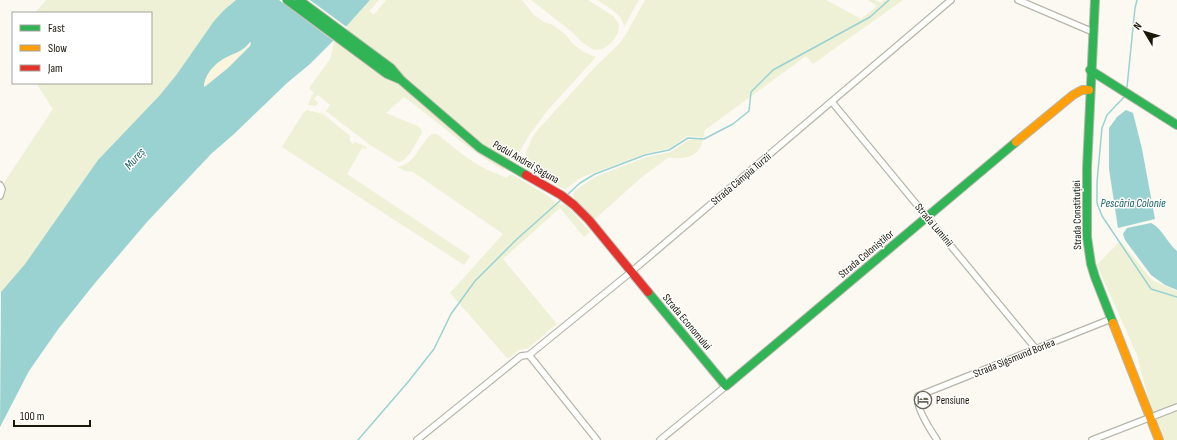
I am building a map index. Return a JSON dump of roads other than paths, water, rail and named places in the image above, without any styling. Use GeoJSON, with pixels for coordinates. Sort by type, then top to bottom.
{"type":"FeatureCollection","features":[{"type":"Feature","properties":{"kind":"street","name":"Podul Andrei Șaguna"},"geometry":{"type":"LineString","coordinates":[[287,0],[389,71]]}},
{"type":"Feature","properties":{"kind":"street","name":"Podul Andrei Șaguna"},"geometry":{"type":"LineString","coordinates":[[299,0],[401,80],[480,148],[564,197],[589,220],[631,272]]}},
{"type":"Feature","properties":{"kind":"street","name":"Strada Câmpia Turzii"},"geometry":{"type":"LineString","coordinates":[[417,440],[521,356],[529,355],[631,272],[951,0]]}},
{"type":"Feature","properties":{"kind":"street"},"geometry":{"type":"LineString","coordinates":[[1018,0],[1093,32]]}},
{"type":"Feature","properties":{"kind":"street","name":"Strada Constituției"},"geometry":{"type":"LineString","coordinates":[[1094,0],[1089,90],[1086,214],[1088,251],[1091,266],[1159,440]]}},
{"type":"Feature","properties":{"kind":"street"},"geometry":{"type":"LineString","coordinates":[[1090,70],[1177,125]]}},
{"type":"Feature","properties":{"kind":"street","name":"Strada Coloniștilor"},"geometry":{"type":"LineString","coordinates":[[660,440],[1073,95],[1082,90],[1089,90]]}},
{"type":"Feature","properties":{"kind":"street","name":"Strada Luminii"},"geometry":{"type":"LineString","coordinates":[[832,102],[1036,349]]}},
{"type":"Feature","properties":{"kind":"street"},"geometry":{"type":"LineString","coordinates":[[0,196],[1,187]]}},
{"type":"Feature","properties":{"kind":"street","name":"Strada Economului"},"geometry":{"type":"LineString","coordinates":[[631,272],[726,386]]}},
{"type":"Feature","properties":{"kind":"street","name":"Strada Sigsmund Borlea"},"geometry":{"type":"LineString","coordinates":[[937,440],[918,402],[918,398],[922,394],[1111,319]]}},
{"type":"Feature","properties":{"kind":"street"},"geometry":{"type":"LineString","coordinates":[[529,355],[597,440]]}},
{"type":"Feature","properties":{"kind":"street"},"geometry":{"type":"LineString","coordinates":[[1092,440],[1177,407]]}},
{"type":"Feature","properties":{"kind":"water","name":"Mureș"},"geometry":{"type":"Polygon","coordinates":[[[236,0],[370,0],[310,64],[287,83],[211,154],[147,222],[59,328],[29,371],[0,427],[1,292],[25,264],[98,160],[160,95],[177,74],[214,21],[236,0]],[[250,42],[238,52],[224,58],[212,68],[206,77],[204,87],[228,68],[250,46],[250,42]]]}},
{"type":"Feature","properties":{"kind":"water","name":"Pescăria Colonie"},"geometry":{"type":"Polygon","coordinates":[[[1126,110],[1133,113],[1142,149],[1155,219],[1118,228],[1109,169],[1109,128],[1117,117],[1126,110]]]}},
{"type":"Feature","properties":{"kind":"water"},"geometry":{"type":"Polygon","coordinates":[[[1151,223],[1162,232],[1177,251],[1177,290],[1165,285],[1151,275],[1125,240],[1123,234],[1127,228],[1151,223]]]}},
{"type":"Feature","properties":{"kind":"waterway"},"geometry":{"type":"LineString","coordinates":[[567,195],[580,183],[595,174],[645,155],[669,150],[688,138],[704,139],[733,124],[749,111],[751,92],[773,70],[870,17],[889,0]]}},
{"type":"Feature","properties":{"kind":"waterway"},"geometry":{"type":"LineString","coordinates":[[1127,87],[1137,0]]}},
{"type":"Feature","properties":{"kind":"waterway"},"geometry":{"type":"LineString","coordinates":[[1125,96],[1107,115],[1102,128],[1097,182],[1097,203],[1102,216],[1151,289],[1177,297]]}},
{"type":"Feature","properties":{"kind":"waterway"},"geometry":{"type":"LineString","coordinates":[[358,440],[434,349],[451,314],[475,281],[517,239],[562,199]]}},
{"type":"Feature","properties":{"kind":"place","name":"Pensiune"},"geometry":{"type":"Point","coordinates":[923,400]}}]}
